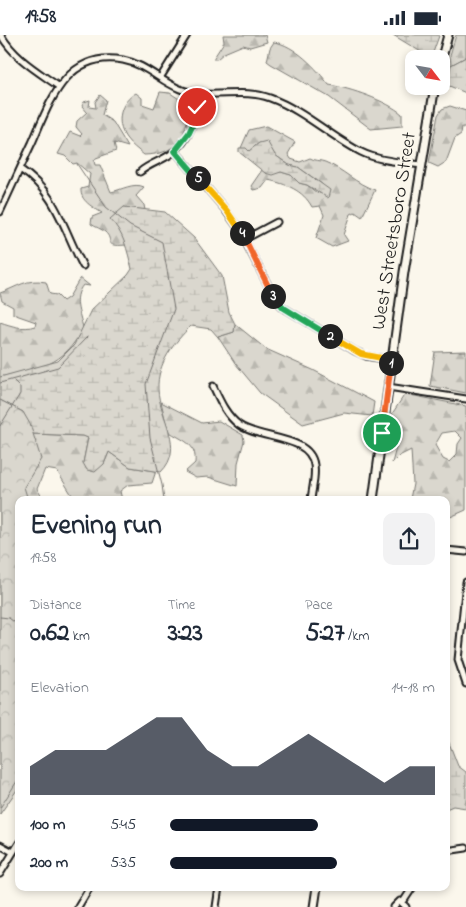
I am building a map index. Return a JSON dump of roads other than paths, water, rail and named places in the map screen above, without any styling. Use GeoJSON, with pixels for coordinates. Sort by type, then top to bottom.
{"type":"FeatureCollection","features":[{"type":"Feature","properties":{"kind":"main road"},"geometry":{"type":"LineString","coordinates":[[444,50],[448,35]]}},
{"type":"Feature","properties":{"kind":"main road","name":"West Streetsboro Street"},"geometry":{"type":"LineString","coordinates":[[374,496],[421,165],[434,95]]}},
{"type":"Feature","properties":{"kind":"main road"},"geometry":{"type":"LineString","coordinates":[[314,907],[316,891]]}},
{"type":"Feature","properties":{"kind":"street"},"geometry":{"type":"LineString","coordinates":[[1,35],[14,53],[58,86]]}},
{"type":"Feature","properties":{"kind":"street"},"geometry":{"type":"LineString","coordinates":[[160,78],[187,35]]}},
{"type":"Feature","properties":{"kind":"street"},"geometry":{"type":"LineString","coordinates":[[0,212],[58,86],[78,68],[91,62],[110,59],[134,63],[179,89],[199,94],[249,94],[270,98],[361,152],[379,158],[421,165]]}},
{"type":"Feature","properties":{"kind":"street"},"geometry":{"type":"LineString","coordinates":[[140,172],[175,151],[189,133],[194,123],[199,94]]}},
{"type":"Feature","properties":{"kind":"street"},"geometry":{"type":"LineString","coordinates":[[175,151],[227,211],[245,239],[269,291],[284,308],[355,351],[366,356],[392,360]]}},
{"type":"Feature","properties":{"kind":"street"},"geometry":{"type":"LineString","coordinates":[[20,169],[33,177],[46,192],[83,265]]}},
{"type":"Feature","properties":{"kind":"street"},"geometry":{"type":"LineString","coordinates":[[245,239],[277,222]]}},
{"type":"Feature","properties":{"kind":"street"},"geometry":{"type":"LineString","coordinates":[[213,387],[224,407],[239,425],[256,433],[296,444],[308,452],[314,464],[311,496]]}},
{"type":"Feature","properties":{"kind":"street"},"geometry":{"type":"LineString","coordinates":[[388,387],[466,399]]}},
{"type":"Feature","properties":{"kind":"street"},"geometry":{"type":"LineString","coordinates":[[450,550],[466,552]]}},
{"type":"Feature","properties":{"kind":"street"},"geometry":{"type":"LineString","coordinates":[[466,582],[458,659],[466,684]]}},
{"type":"Feature","properties":{"kind":"street"},"geometry":{"type":"LineString","coordinates":[[0,845],[13,852]]}},
{"type":"Feature","properties":{"kind":"street"},"geometry":{"type":"LineString","coordinates":[[450,850],[466,848]]}},
{"type":"Feature","properties":{"kind":"street"},"geometry":{"type":"LineString","coordinates":[[0,874],[15,849]]}},
{"type":"Feature","properties":{"kind":"street"},"geometry":{"type":"LineString","coordinates":[[78,907],[88,891]]}},
{"type":"Feature","properties":{"kind":"street"},"geometry":{"type":"LineString","coordinates":[[216,907],[218,891]]}},
{"type":"Feature","properties":{"kind":"street"},"geometry":{"type":"LineString","coordinates":[[394,907],[397,902],[405,905],[411,891]]}},
{"type":"Feature","properties":{"kind":"waterway"},"geometry":{"type":"LineString","coordinates":[[77,164],[106,207],[130,226],[162,242],[174,309],[146,384],[150,438],[163,496]]}},
{"type":"Feature","properties":{"kind":"waterway"},"geometry":{"type":"LineString","coordinates":[[0,383],[58,367],[87,337]]}},
{"type":"Feature","properties":{"kind":"waterway"},"geometry":{"type":"LineString","coordinates":[[0,426],[20,394],[20,387],[14,381]]}},
{"type":"Feature","properties":{"kind":"waterway"},"geometry":{"type":"LineString","coordinates":[[0,617],[9,618],[15,623]]}}]}
